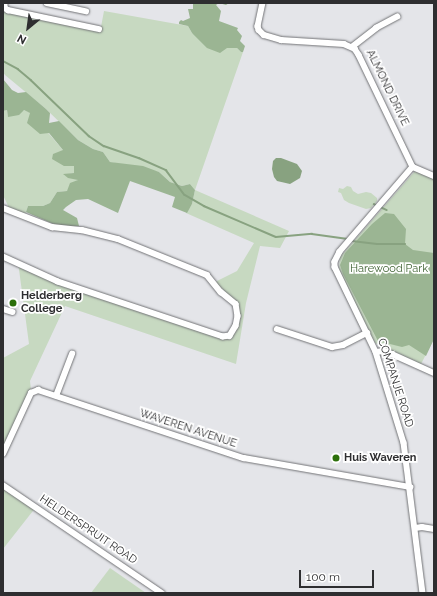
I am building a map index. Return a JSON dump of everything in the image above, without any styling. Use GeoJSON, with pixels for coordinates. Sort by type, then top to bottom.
{"type":"FeatureCollection","features":[{"type":"Feature","properties":{"kind":"street"},"geometry":{"type":"LineString","coordinates":[[4,3],[5,8],[8,10],[99,29]]}},
{"type":"Feature","properties":{"kind":"street"},"geometry":{"type":"LineString","coordinates":[[47,3],[86,11]]}},
{"type":"Feature","properties":{"kind":"street","name":"ALMOND DRIVE"},"geometry":{"type":"LineString","coordinates":[[263,3],[258,26],[259,30],[264,35],[281,40],[344,44],[352,47],[360,55],[413,167]]}},
{"type":"Feature","properties":{"kind":"street"},"geometry":{"type":"LineString","coordinates":[[352,47],[376,28],[397,17]]}},
{"type":"Feature","properties":{"kind":"street"},"geometry":{"type":"LineString","coordinates":[[413,167],[434,176]]}},
{"type":"Feature","properties":{"kind":"street","name":"COMPANJE ROAD"},"geometry":{"type":"LineString","coordinates":[[413,167],[340,252],[335,262],[336,272],[376,352],[404,443],[423,593]]}},
{"type":"Feature","properties":{"kind":"street"},"geometry":{"type":"LineString","coordinates":[[3,208],[52,227],[82,230],[118,239],[207,275],[221,292],[236,304],[238,316],[236,326],[230,336],[223,337],[58,282],[3,257]]}},
{"type":"Feature","properties":{"kind":"street"},"geometry":{"type":"LineString","coordinates":[[3,309],[12,312]]}},
{"type":"Feature","properties":{"kind":"street"},"geometry":{"type":"LineString","coordinates":[[277,329],[332,347],[344,345],[367,333]]}},
{"type":"Feature","properties":{"kind":"street"},"geometry":{"type":"LineString","coordinates":[[376,352],[384,351],[434,373]]}},
{"type":"Feature","properties":{"kind":"street"},"geometry":{"type":"LineString","coordinates":[[56,396],[72,354]]}},
{"type":"Feature","properties":{"kind":"street","name":"WAVEREN AVENUE"},"geometry":{"type":"LineString","coordinates":[[3,454],[32,392],[39,390],[244,458],[410,487]]}},
{"type":"Feature","properties":{"kind":"street","name":"HELDERSPRUIT ROAD"},"geometry":{"type":"LineString","coordinates":[[3,485],[162,593]]}},
{"type":"Feature","properties":{"kind":"street"},"geometry":{"type":"LineString","coordinates":[[415,528],[422,527],[434,529]]}},
{"type":"Feature","properties":{"kind":"green space"},"geometry":{"type":"Polygon","coordinates":[[[3,3],[14,13],[100,32],[104,11],[188,26],[192,33],[227,48],[237,48],[243,52],[195,190],[190,184],[182,186],[170,182],[159,172],[110,162],[103,152],[93,149],[78,140],[46,109],[5,75],[3,72],[3,3]]]}},
{"type":"Feature","properties":{"kind":"green space"},"geometry":{"type":"Polygon","coordinates":[[[193,3],[219,3],[216,5],[221,11],[219,21],[238,28],[237,30],[242,36],[240,41],[245,46],[243,52],[237,48],[227,48],[220,53],[207,48],[192,33],[188,26],[179,24],[181,20],[183,21],[190,18],[188,9],[193,9],[193,3]]]}},
{"type":"Feature","properties":{"kind":"green space"},"geometry":{"type":"Polygon","coordinates":[[[3,79],[12,90],[18,93],[26,92],[46,109],[50,113],[49,123],[59,121],[78,140],[93,149],[103,152],[110,162],[143,166],[159,172],[170,182],[182,186],[190,184],[195,190],[192,204],[187,213],[172,207],[175,197],[130,181],[118,213],[88,199],[76,200],[66,207],[63,210],[77,218],[79,226],[60,226],[26,212],[28,206],[43,206],[50,203],[57,192],[67,191],[70,183],[78,180],[68,178],[63,174],[74,173],[74,166],[64,166],[52,159],[53,154],[63,150],[49,133],[40,134],[27,123],[30,113],[24,110],[19,115],[8,117],[7,110],[3,111],[3,79]]]}},
{"type":"Feature","properties":{"kind":"green space"},"geometry":{"type":"Polygon","coordinates":[[[7,110],[8,116],[24,110],[31,113],[63,150],[74,166],[74,173],[64,175],[79,179],[67,191],[57,192],[50,203],[43,206],[28,206],[25,216],[10,210],[3,195],[3,111],[7,110]]]}},
{"type":"Feature","properties":{"kind":"green space","name":"Harewood Park"},"geometry":{"type":"Polygon","coordinates":[[[415,171],[434,178],[434,339],[421,364],[375,343],[339,272],[340,257],[415,171]]]}},
{"type":"Feature","properties":{"kind":"green space"},"geometry":{"type":"Polygon","coordinates":[[[347,186],[351,187],[353,191],[358,194],[366,192],[371,193],[377,198],[377,201],[371,208],[366,209],[349,203],[344,200],[341,193],[338,192],[339,188],[343,189],[347,186]]]}},
{"type":"Feature","properties":{"kind":"green space"},"geometry":{"type":"Polygon","coordinates":[[[195,190],[289,231],[280,248],[260,246],[246,303],[236,364],[65,306],[30,381],[31,390],[3,449],[3,358],[29,344],[18,262],[58,282],[223,337],[232,334],[237,309],[215,284],[217,281],[237,271],[254,243],[186,213],[192,204],[195,190]]]}},
{"type":"Feature","properties":{"kind":"green space","name":"Harewood Park"},"geometry":{"type":"Polygon","coordinates":[[[385,213],[394,214],[406,229],[405,244],[413,250],[434,253],[434,339],[426,356],[409,345],[402,347],[378,341],[343,274],[340,265],[345,253],[372,224],[385,213]]]}},
{"type":"Feature","properties":{"kind":"green space"},"geometry":{"type":"Polygon","coordinates":[[[3,485],[36,507],[3,549],[3,485]]]}},
{"type":"Feature","properties":{"kind":"green space"},"geometry":{"type":"Polygon","coordinates":[[[110,568],[146,593],[91,593],[110,568]]]}},
{"type":"Feature","properties":{"kind":"shaded area"},"geometry":{"type":"Polygon","coordinates":[[[276,158],[281,158],[297,164],[302,171],[300,178],[290,184],[277,181],[274,177],[272,169],[273,161],[276,158]]]}},
{"type":"Feature","properties":{"kind":"waterway"},"geometry":{"type":"LineString","coordinates":[[3,61],[18,69],[31,80],[89,136],[104,146],[139,158],[166,170],[185,195],[204,206],[276,237],[312,234],[348,239]]}},
{"type":"Feature","properties":{"kind":"waterway"},"geometry":{"type":"LineString","coordinates":[[374,204],[387,210]]}},
{"type":"Feature","properties":{"kind":"waterway"},"geometry":{"type":"LineString","coordinates":[[352,241],[377,244],[405,244]]}},
{"type":"Feature","properties":{"kind":"place","name":"Helderberg College"},"geometry":{"type":"Point","coordinates":[13,303]}},
{"type":"Feature","properties":{"kind":"place","name":"Huis Waveren"},"geometry":{"type":"Point","coordinates":[336,458]}}]}
